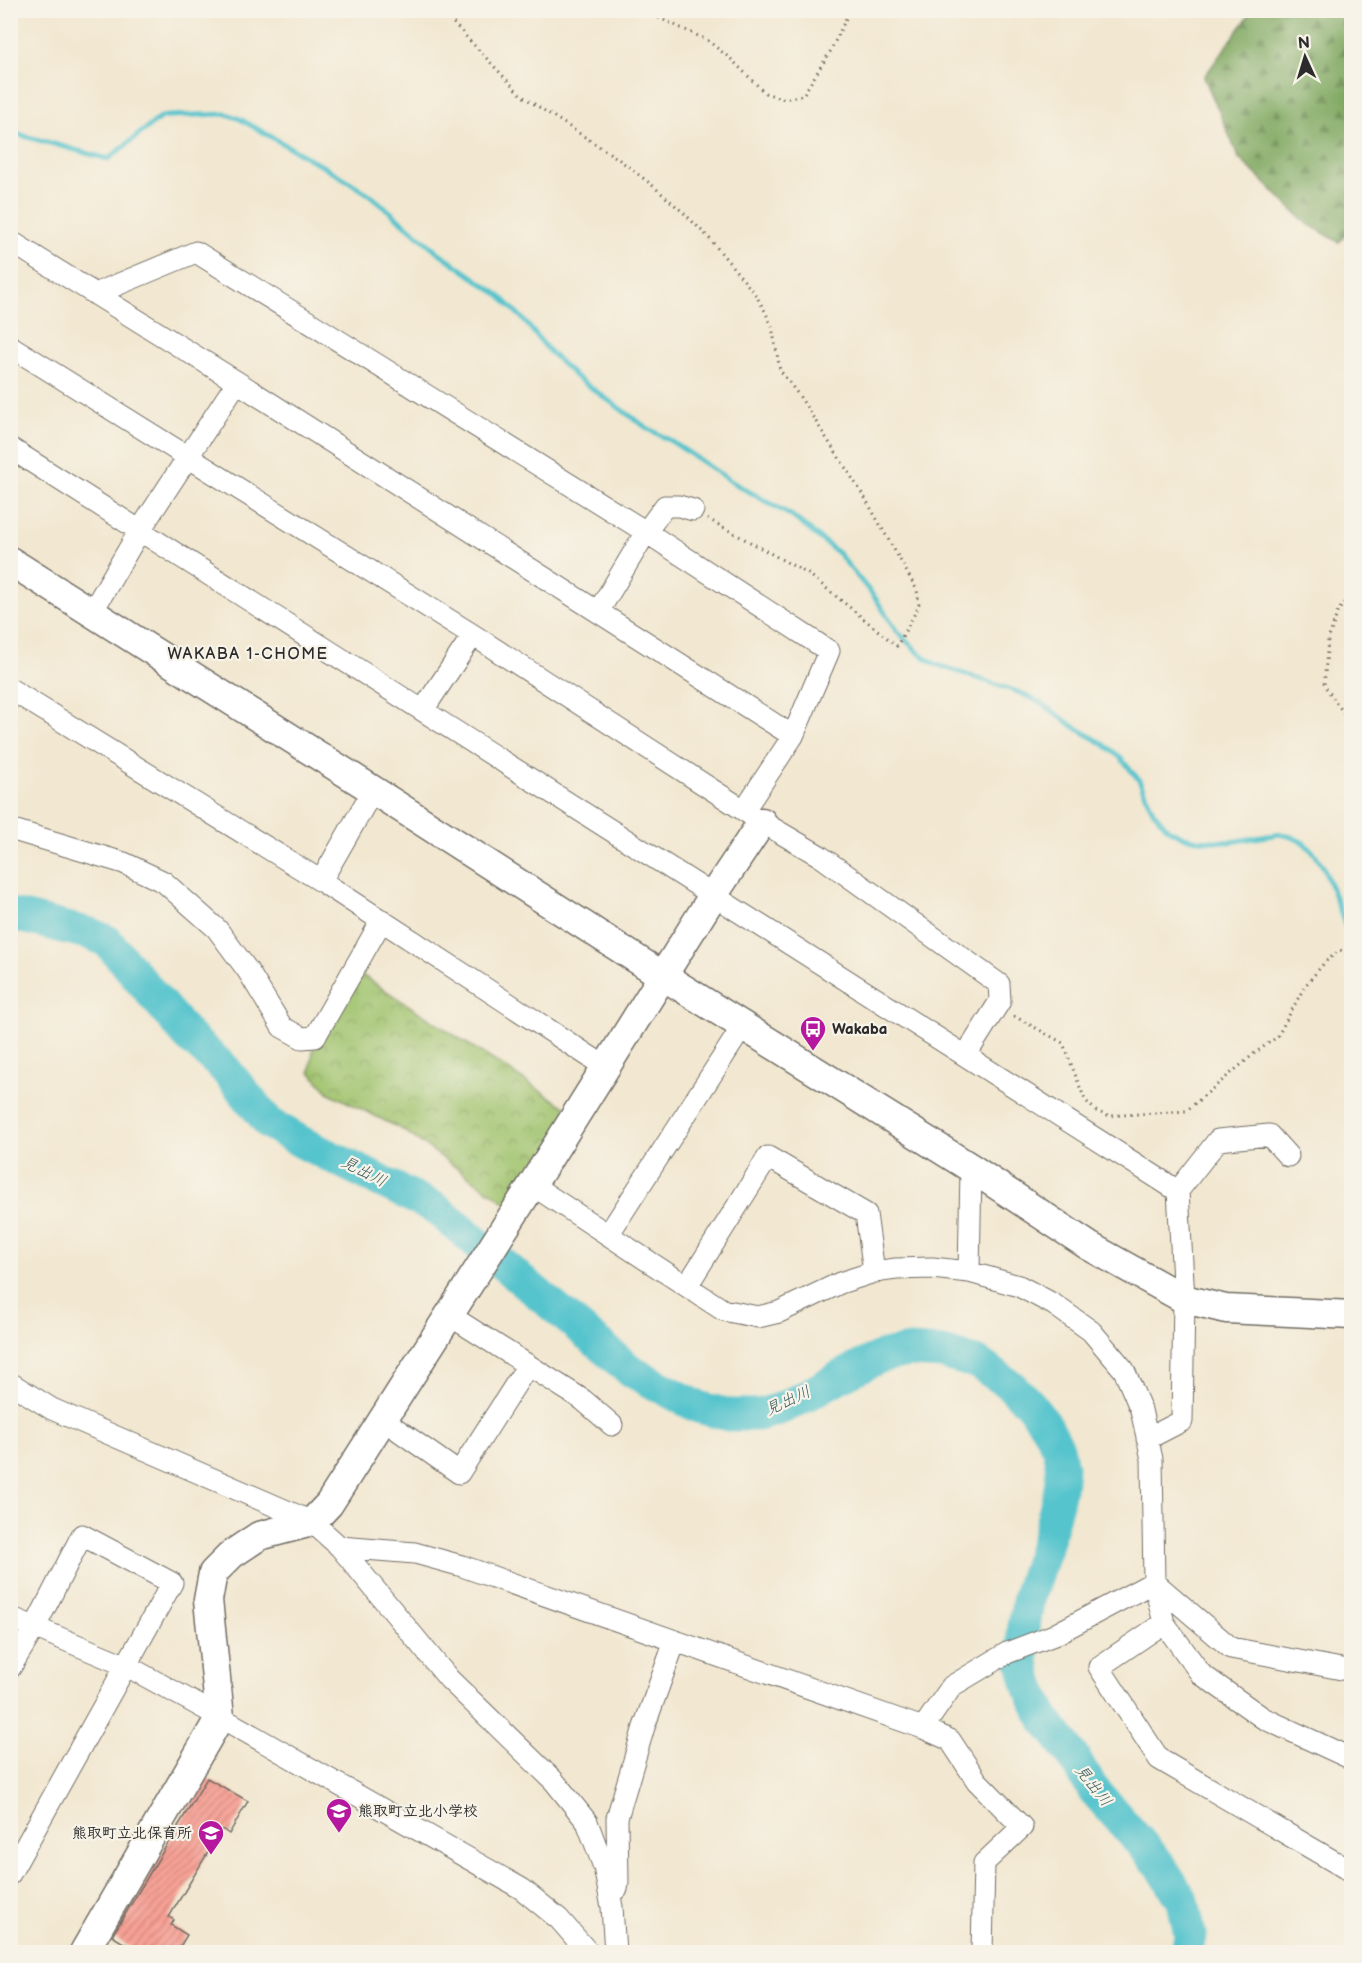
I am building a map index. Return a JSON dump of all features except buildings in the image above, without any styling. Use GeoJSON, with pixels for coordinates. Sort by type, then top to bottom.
{"type":"FeatureCollection","features":[{"type":"Feature","properties":{"kind":"street"},"geometry":{"type":"LineString","coordinates":[[10,241],[237,382],[793,736]]}},
{"type":"Feature","properties":{"kind":"street"},"geometry":{"type":"LineString","coordinates":[[87,1951],[220,1717],[208,1600],[213,1573],[232,1554],[260,1536],[312,1522],[329,1504],[714,894],[793,736],[829,651],[646,532],[196,252],[95,294]]}},
{"type":"Feature","properties":{"kind":"street"},"geometry":{"type":"LineString","coordinates":[[10,346],[473,635],[753,816],[820,856],[999,984],[1000,1001],[966,1055]]}},
{"type":"Feature","properties":{"kind":"street"},"geometry":{"type":"LineString","coordinates":[[92,612],[140,530],[237,382]]}},
{"type":"Feature","properties":{"kind":"street"},"geometry":{"type":"LineString","coordinates":[[10,448],[1178,1191]]}},
{"type":"Feature","properties":{"kind":"street"},"geometry":{"type":"LineString","coordinates":[[598,612],[646,532],[666,506],[679,506],[693,510]]}},
{"type":"Feature","properties":{"kind":"street"},"geometry":{"type":"LineString","coordinates":[[10,561],[663,976],[971,1168],[1089,1246],[1184,1299],[1226,1309],[1352,1316]]}},
{"type":"Feature","properties":{"kind":"street"},"geometry":{"type":"LineString","coordinates":[[423,710],[473,635]]}},
{"type":"Feature","properties":{"kind":"street"},"geometry":{"type":"LineString","coordinates":[[10,689],[321,881],[604,1066]]}},
{"type":"Feature","properties":{"kind":"street"},"geometry":{"type":"LineString","coordinates":[[321,881],[373,790]]}},
{"type":"Feature","properties":{"kind":"street"},"geometry":{"type":"LineString","coordinates":[[10,830],[124,863],[164,882],[217,929],[248,971],[282,1027],[302,1038],[315,1037],[382,920]]}},
{"type":"Feature","properties":{"kind":"street"},"geometry":{"type":"LineString","coordinates":[[609,1235],[743,1026]]}},
{"type":"Feature","properties":{"kind":"street"},"geometry":{"type":"LineString","coordinates":[[1147,1439],[1182,1421],[1184,1299],[1178,1191],[1218,1140],[1269,1135],[1288,1156]]}},
{"type":"Feature","properties":{"kind":"street"},"geometry":{"type":"LineString","coordinates":[[687,1286],[768,1157],[866,1214],[874,1272]]}},
{"type":"Feature","properties":{"kind":"street"},"geometry":{"type":"LineString","coordinates":[[969,1272],[971,1168]]}},
{"type":"Feature","properties":{"kind":"street"},"geometry":{"type":"LineString","coordinates":[[532,1185],[723,1310],[758,1317],[779,1312],[840,1283],[874,1272],[932,1268],[969,1272],[1019,1286],[1053,1304],[1091,1331],[1124,1370],[1141,1410],[1152,1459],[1154,1582],[1164,1623],[1201,1674],[1263,1718],[1352,1759]]}},
{"type":"Feature","properties":{"kind":"street"},"geometry":{"type":"LineString","coordinates":[[448,1315],[583,1400],[612,1425]]}},
{"type":"Feature","properties":{"kind":"street"},"geometry":{"type":"LineString","coordinates":[[382,1419],[459,1473],[528,1365]]}},
{"type":"Feature","properties":{"kind":"street"},"geometry":{"type":"LineString","coordinates":[[10,1383],[52,1409],[312,1522],[340,1547],[449,1679],[554,1782],[587,1822],[604,1867],[612,1907],[615,1953]]}},
{"type":"Feature","properties":{"kind":"street"},"geometry":{"type":"LineString","coordinates":[[10,1668],[35,1627],[82,1535],[172,1583],[12,1867]]}},
{"type":"Feature","properties":{"kind":"street"},"geometry":{"type":"LineString","coordinates":[[340,1547],[415,1553],[462,1566],[924,1728],[950,1740],[977,1781],[1022,1827],[984,1863],[982,1953]]}},
{"type":"Feature","properties":{"kind":"street"},"geometry":{"type":"LineString","coordinates":[[924,1728],[952,1686],[1007,1653],[1054,1635],[1154,1582]]}},
{"type":"Feature","properties":{"kind":"street"},"geometry":{"type":"LineString","coordinates":[[1154,1582],[1231,1648],[1352,1671]]}},
{"type":"Feature","properties":{"kind":"street"},"geometry":{"type":"LineString","coordinates":[[10,1617],[127,1666],[522,1889],[559,1919],[588,1953]]}},
{"type":"Feature","properties":{"kind":"street"},"geometry":{"type":"LineString","coordinates":[[1164,1623],[1099,1667],[1159,1759],[1352,1872]]}},
{"type":"Feature","properties":{"kind":"street"},"geometry":{"type":"LineString","coordinates":[[612,1907],[618,1883],[616,1818],[644,1727],[675,1641]]}},
{"type":"Feature","properties":{"kind":"path"},"geometry":{"type":"LineString","coordinates":[[441,10],[522,96],[617,158],[685,213],[709,238],[755,294],[772,327],[780,370],[865,498],[918,590],[919,606],[897,646],[810,575],[693,510]]}},
{"type":"Feature","properties":{"kind":"path"},"geometry":{"type":"LineString","coordinates":[[642,10],[707,40],[732,60],[765,93],[784,99],[803,95],[830,52],[850,10]]}},
{"type":"Feature","properties":{"kind":"path"},"geometry":{"type":"LineString","coordinates":[[1352,593],[1338,611],[1328,640],[1324,685],[1352,725]]}},
{"type":"Feature","properties":{"kind":"path"},"geometry":{"type":"LineString","coordinates":[[997,1006],[1063,1043],[1085,1100],[1096,1111],[1108,1116],[1186,1111],[1277,1037],[1305,986],[1325,962],[1340,950],[1352,954]]}},
{"type":"Feature","properties":{"kind":"green space"},"geometry":{"type":"Polygon","coordinates":[[[1253,10],[1351,11],[1351,229],[1339,242],[1306,223],[1239,158],[1204,77],[1253,10]]]}},
{"type":"Feature","properties":{"kind":"green space"},"geometry":{"type":"Polygon","coordinates":[[[354,970],[576,1114],[516,1210],[403,1130],[329,1093],[310,1072],[315,1037],[354,970]]]}},
{"type":"Feature","properties":{"kind":"waterway"},"geometry":{"type":"LineString","coordinates":[[10,132],[108,159],[161,117],[227,114],[240,119],[345,179],[370,195],[438,252],[500,296],[549,351],[576,377],[647,428],[671,441],[732,482],[792,516],[838,553],[876,599],[896,630],[919,653],[935,664],[1018,692],[1041,703],[1120,757],[1139,780],[1153,811],[1168,829],[1184,837],[1198,840],[1230,842],[1280,834],[1304,843],[1324,868],[1352,943]]}},
{"type":"Feature","properties":{"kind":"waterway","name":"見出川"},"geometry":{"type":"LineString","coordinates":[[10,914],[91,934],[107,941],[188,1036],[224,1068],[269,1123],[303,1143],[435,1208],[631,1371],[698,1407],[729,1415],[759,1415],[782,1408],[882,1356],[911,1351],[942,1353],[978,1363],[1010,1385],[1030,1404],[1046,1425],[1058,1448],[1062,1467],[1060,1489],[1048,1538],[1029,1596],[1023,1632],[1023,1663],[1030,1689],[1045,1719],[1068,1749],[1093,1789],[1161,1866],[1183,1901],[1190,1935],[1187,1952]]}},
{"type":"Feature","properties":{"kind":"place","name":"Wakaba"},"geometry":{"type":"Point","coordinates":[813,1052]}},
{"type":"Feature","properties":{"kind":"place","name":"熊取町立北小学校"},"geometry":{"type":"Point","coordinates":[339,1834]}},
{"type":"Feature","properties":{"kind":"place","name":"熊取町立北保育所"},"geometry":{"type":"Point","coordinates":[211,1856]}},
{"type":"Feature","properties":{"kind":"district","name":"WAKABA 1-CHOME"},"geometry":{"type":"Point","coordinates":[248,654]}}]}
